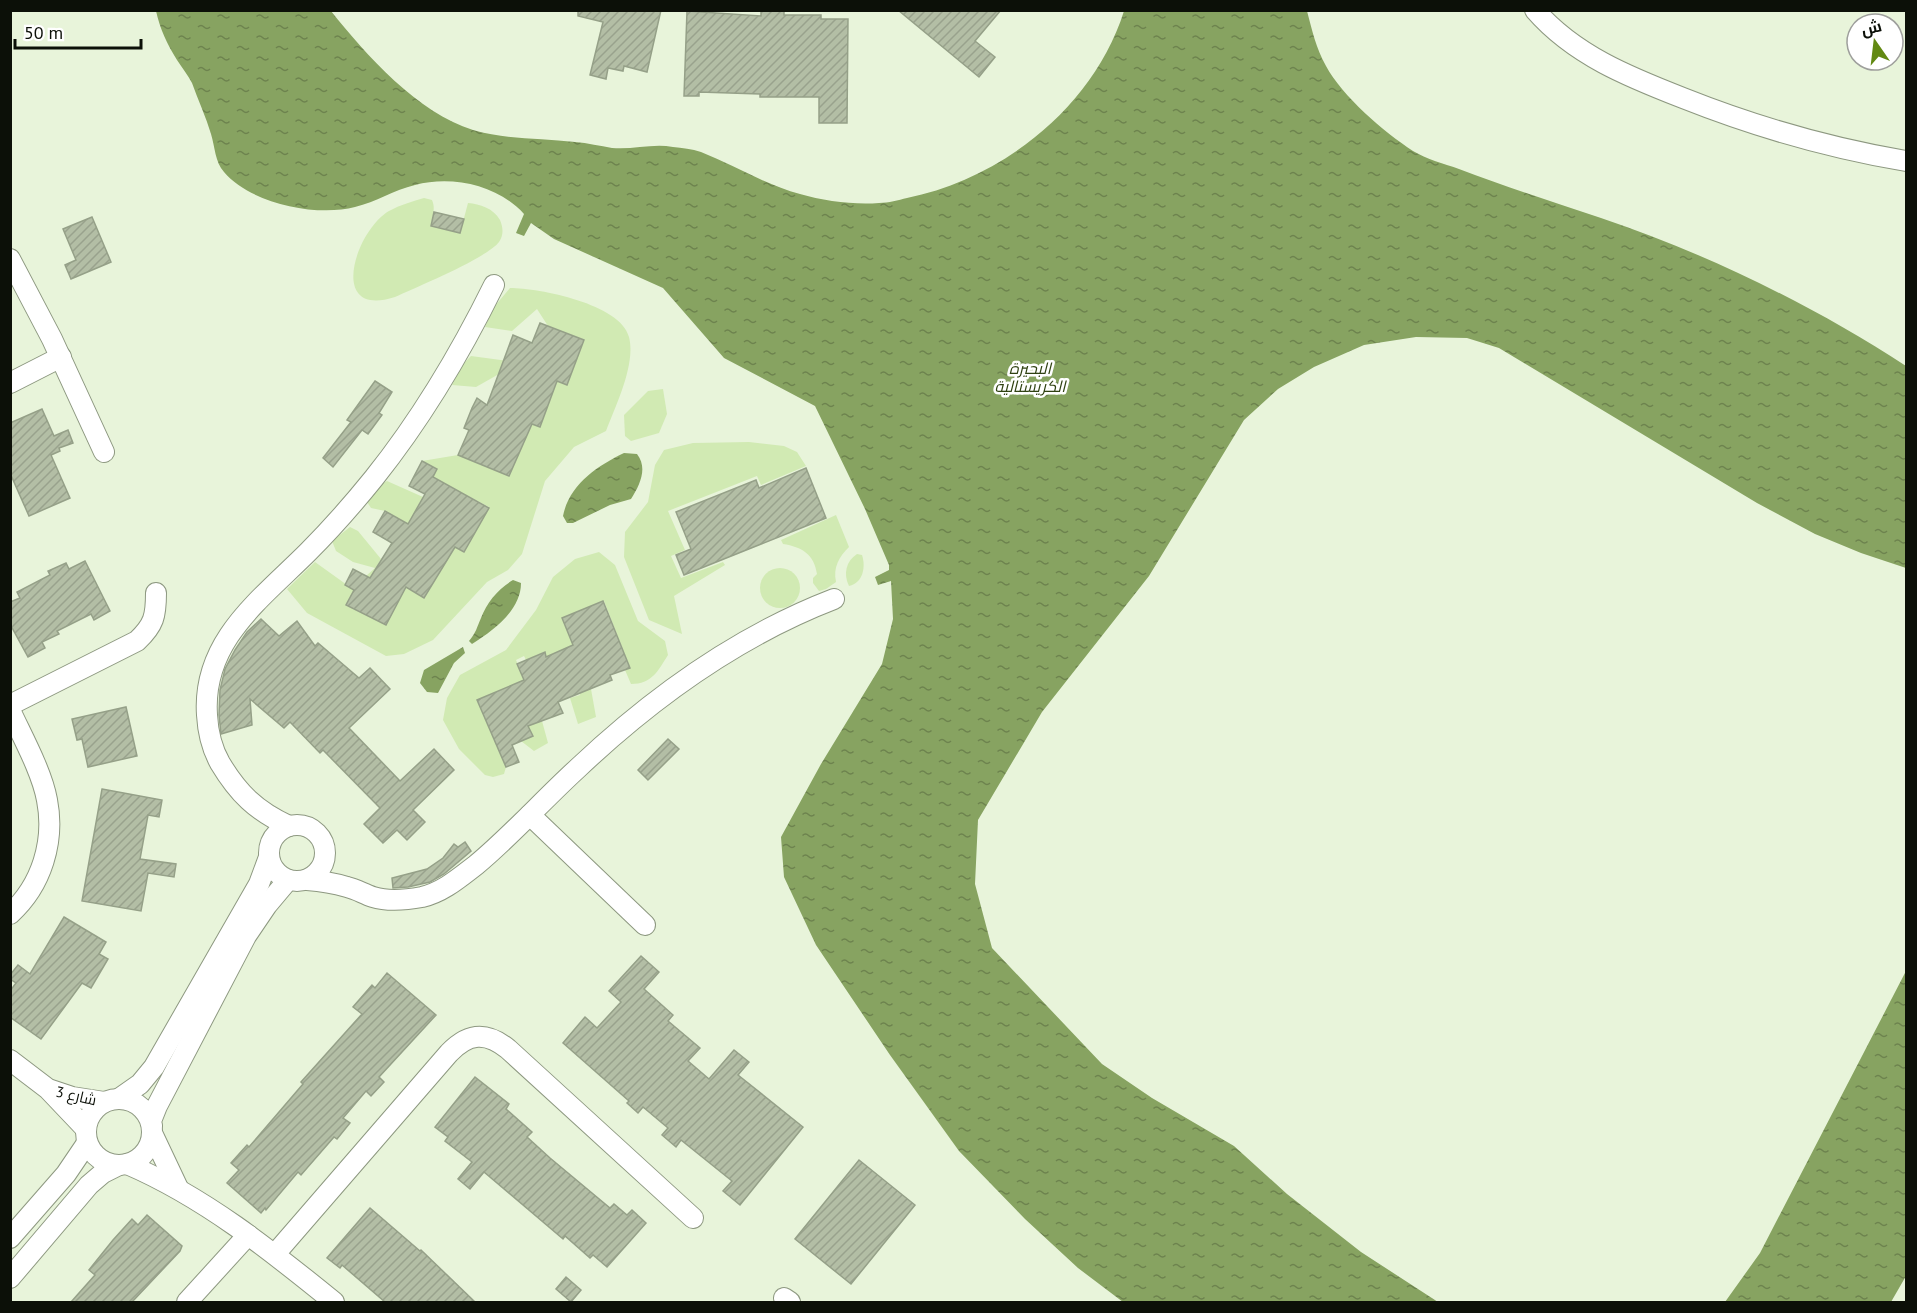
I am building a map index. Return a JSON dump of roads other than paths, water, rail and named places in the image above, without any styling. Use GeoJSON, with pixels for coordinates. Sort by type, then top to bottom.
{"type":"FeatureCollection","features":[{"type":"Feature","properties":{"kind":"street"},"geometry":{"type":"LineString","coordinates":[[1535,10],[1568,41],[1585,53],[1603,64],[1657,88],[1728,116],[1800,139],[1906,161]]}},
{"type":"Feature","properties":{"kind":"street"},"geometry":{"type":"LineString","coordinates":[[10,259],[61,357],[104,452]]}},
{"type":"Feature","properties":{"kind":"street"},"geometry":{"type":"LineString","coordinates":[[350,887],[298,880],[279,875],[272,867],[270,850],[256,808],[225,770],[208,736],[206,698],[214,661],[232,628],[341,519],[394,452],[448,373],[494,285]]}},
{"type":"Feature","properties":{"kind":"street"},"geometry":{"type":"LineString","coordinates":[[10,383],[61,357]]}},
{"type":"Feature","properties":{"kind":"street"},"geometry":{"type":"LineString","coordinates":[[10,705],[137,641],[150,629],[156,612],[156,593]]}},
{"type":"Feature","properties":{"kind":"street"},"geometry":{"type":"LineString","coordinates":[[10,1238],[74,1164],[86,1136],[91,1113],[140,1084],[154,1067],[259,884],[270,850],[280,831],[289,826],[299,825],[308,827],[317,833],[325,850],[325,860],[335,876],[350,887],[372,897],[398,900],[425,896],[438,891],[451,885],[504,842],[578,767],[642,712],[704,667],[789,617],[834,599]]}},
{"type":"Feature","properties":{"kind":"street"},"geometry":{"type":"LineString","coordinates":[[10,710],[47,798],[50,827],[46,856],[34,884],[20,905],[10,914]]}},
{"type":"Feature","properties":{"kind":"street"},"geometry":{"type":"LineString","coordinates":[[256,808],[289,826]]}},
{"type":"Feature","properties":{"kind":"street"},"geometry":{"type":"LineString","coordinates":[[530,815],[645,925]]}},
{"type":"Feature","properties":{"kind":"street"},"geometry":{"type":"LineString","coordinates":[[12,1271],[89,1185],[103,1173],[137,1160],[145,1152],[150,1143],[151,1121],[157,1106],[246,936],[267,905],[298,880],[315,875],[325,860]]}},
{"type":"Feature","properties":{"kind":"street"},"geometry":{"type":"LineString","coordinates":[[275,1254],[458,1043],[471,1037],[484,1036],[497,1040],[508,1048],[693,1218]]}},
{"type":"Feature","properties":{"kind":"street","name":"شارع 3"},"geometry":{"type":"LineString","coordinates":[[10,1060],[48,1089],[86,1136]]}},
{"type":"Feature","properties":{"kind":"street","name":"شارع 3"},"geometry":{"type":"LineString","coordinates":[[48,1089],[72,1097],[112,1100]]}},
{"type":"Feature","properties":{"kind":"street"},"geometry":{"type":"LineString","coordinates":[[112,1100],[131,1101],[148,1115],[178,1188]]}},
{"type":"Feature","properties":{"kind":"street"},"geometry":{"type":"LineString","coordinates":[[86,1136],[100,1159],[123,1164],[178,1188],[275,1254],[334,1302]]}},
{"type":"Feature","properties":{"kind":"street"},"geometry":{"type":"LineString","coordinates":[[187,1302],[248,1235]]}},
{"type":"Feature","properties":{"kind":"water","name":"البحيرة الكريستالية"},"geometry":{"type":"Polygon","coordinates":[[[156,11],[331,11],[360,46],[394,81],[433,110],[473,130],[498,136],[580,142],[612,148],[665,146],[691,149],[800,194],[839,202],[883,203],[943,188],[978,174],[1041,133],[1068,107],[1091,77],[1110,45],[1124,11],[1307,11],[1326,66],[1342,89],[1389,134],[1413,151],[1641,232],[1720,265],[1834,322],[1906,366],[1906,568],[1815,534],[1757,503],[1499,348],[1467,338],[1416,337],[1364,345],[1314,367],[1278,389],[1244,420],[1149,576],[1042,712],[978,820],[975,884],[992,948],[1102,1064],[1152,1098],[1234,1146],[1287,1194],[1361,1252],[1438,1302],[1123,1302],[1078,1268],[1025,1219],[959,1151],[890,1055],[816,945],[784,877],[781,837],[821,764],[882,664],[893,619],[891,581],[878,585],[875,577],[889,570],[889,565],[865,509],[815,406],[724,358],[663,288],[554,239],[531,223],[524,236],[516,233],[524,214],[513,204],[488,189],[459,182],[429,182],[407,187],[370,202],[340,210],[304,209],[267,200],[251,192],[236,183],[219,164],[209,128],[192,83],[167,42],[156,11]]]}},
{"type":"Feature","properties":{"kind":"water"},"geometry":{"type":"Polygon","coordinates":[[[624,453],[637,454],[642,465],[642,476],[631,499],[610,505],[573,523],[567,523],[563,516],[566,505],[578,486],[594,470],[624,453]]]}},
{"type":"Feature","properties":{"kind":"water"},"geometry":{"type":"Polygon","coordinates":[[[513,580],[521,583],[520,593],[511,610],[497,626],[472,644],[469,641],[486,607],[498,592],[513,580]]]}},
{"type":"Feature","properties":{"kind":"water"},"geometry":{"type":"Polygon","coordinates":[[[463,647],[465,653],[454,663],[438,693],[427,692],[420,683],[424,670],[463,647]]]}},
{"type":"Feature","properties":{"kind":"water"},"geometry":{"type":"Polygon","coordinates":[[[1906,971],[1906,1276],[1891,1302],[1725,1302],[1760,1253],[1906,971]]]}}]}
